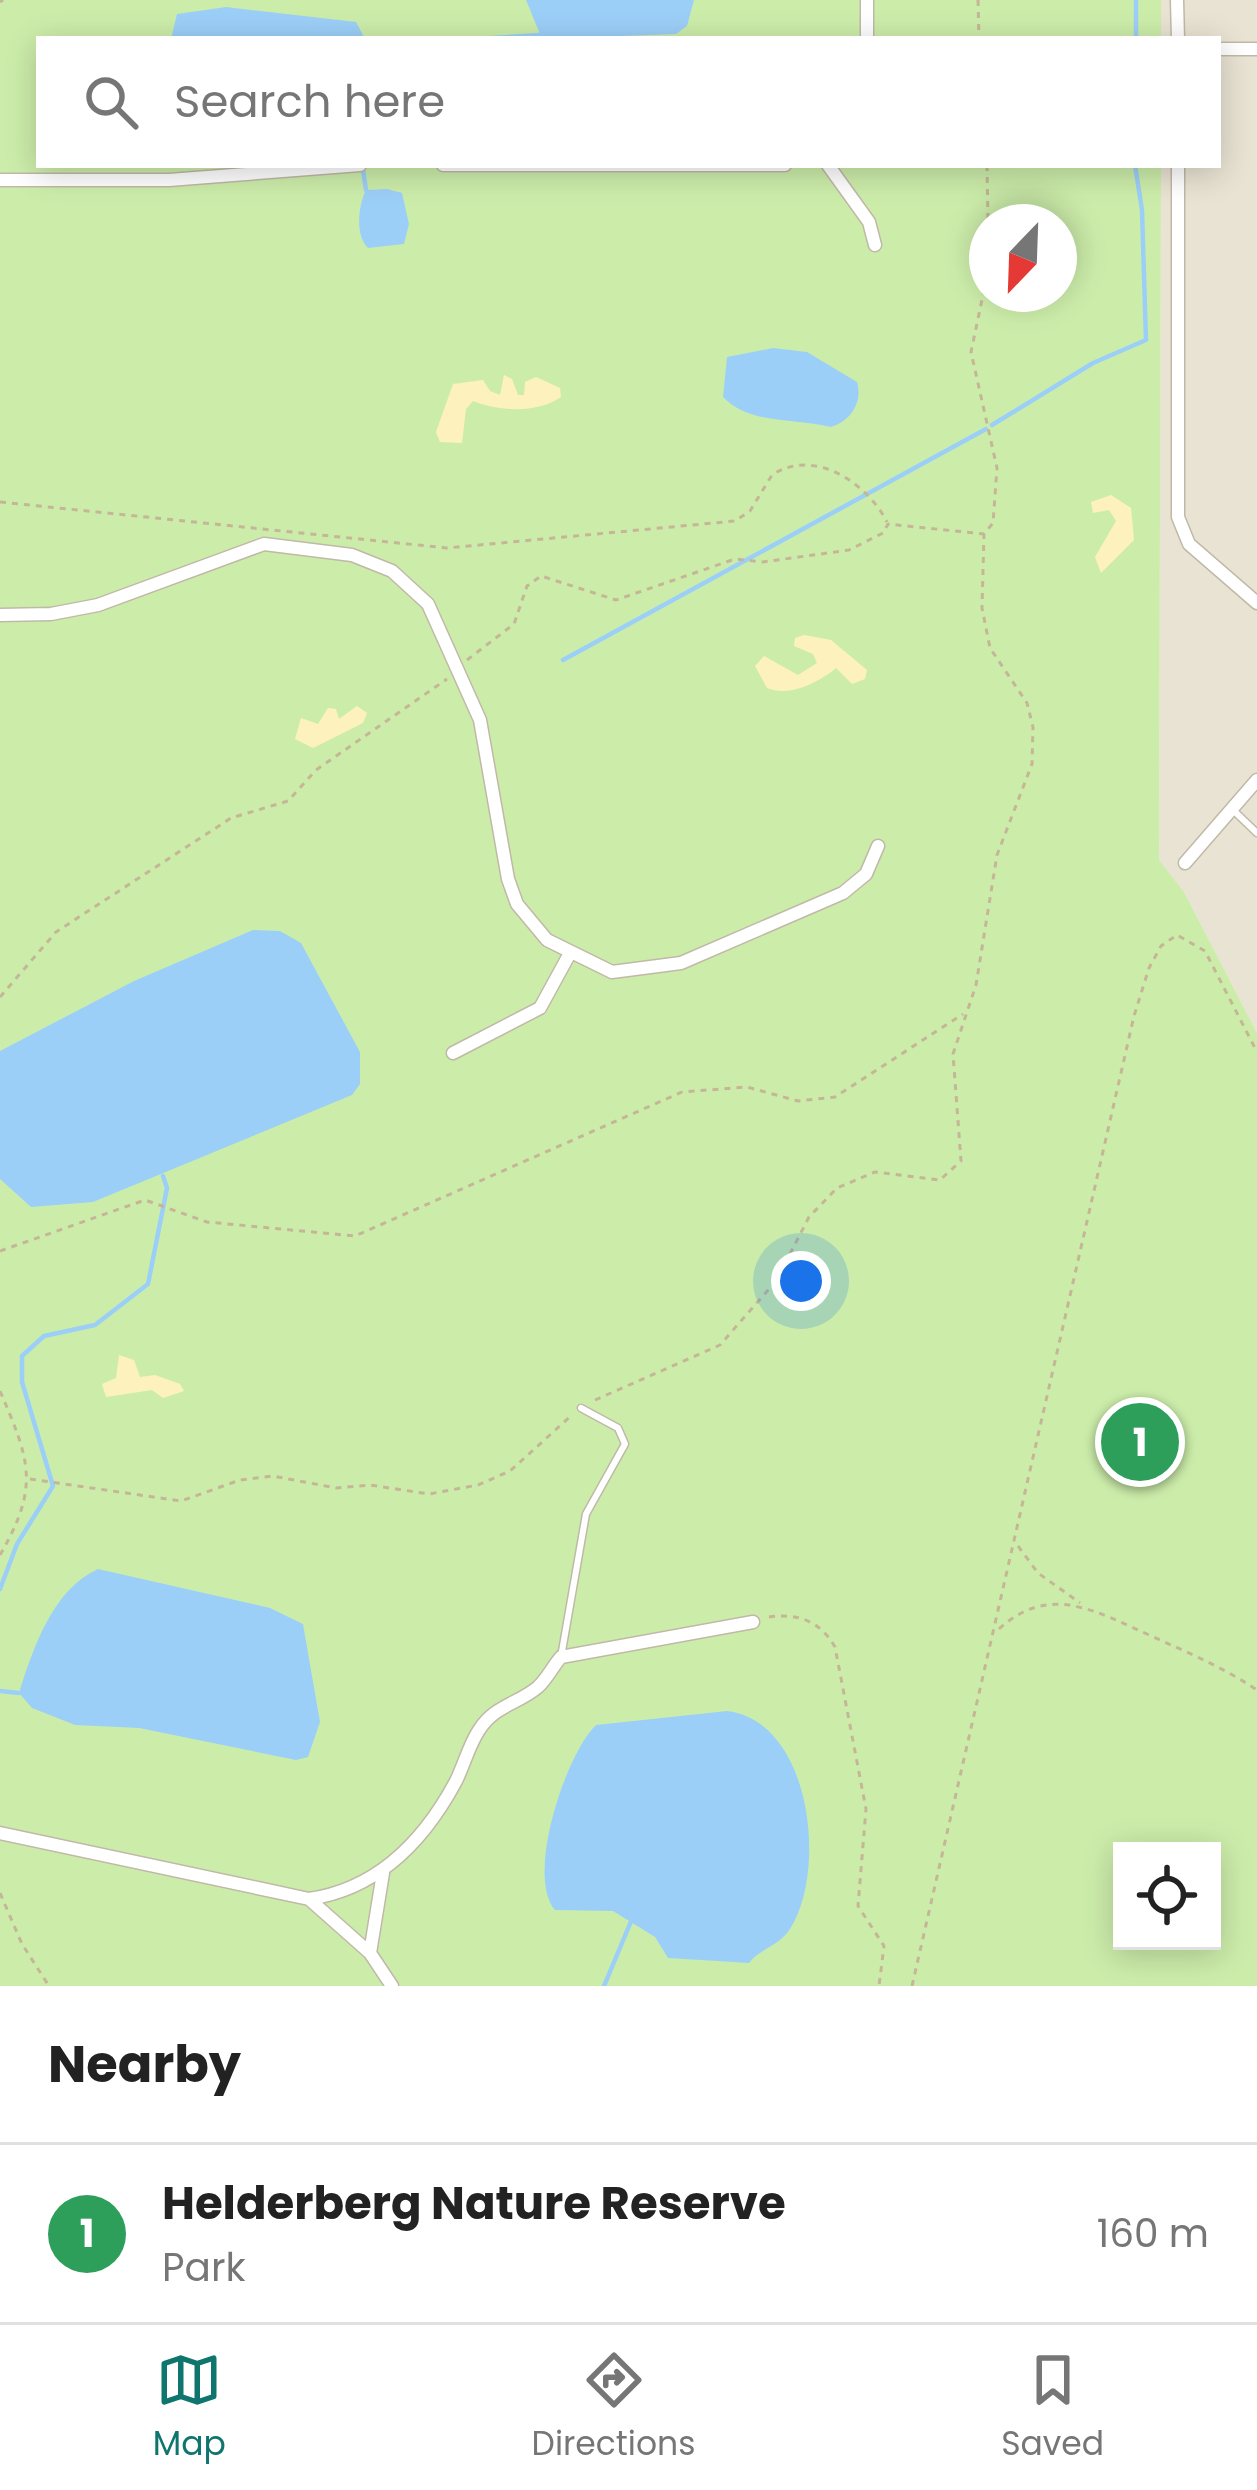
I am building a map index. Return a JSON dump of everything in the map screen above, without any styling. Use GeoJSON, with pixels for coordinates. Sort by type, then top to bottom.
{"type":"FeatureCollection","features":[{"type":"Feature","properties":{"kind":"street"},"geometry":{"type":"LineString","coordinates":[[867,0],[867,36]]}},
{"type":"Feature","properties":{"kind":"street"},"geometry":{"type":"LineString","coordinates":[[1178,0],[1178,36]]}},
{"type":"Feature","properties":{"kind":"street"},"geometry":{"type":"LineString","coordinates":[[1221,49],[1257,50]]}},
{"type":"Feature","properties":{"kind":"street"},"geometry":{"type":"LineString","coordinates":[[0,180],[187,179],[323,168]]}},
{"type":"Feature","properties":{"kind":"street"},"geometry":{"type":"LineString","coordinates":[[830,168],[869,221],[875,245]]}},
{"type":"Feature","properties":{"kind":"street"},"geometry":{"type":"LineString","coordinates":[[1178,168],[1178,518],[1189,544],[1257,603]]}},
{"type":"Feature","properties":{"kind":"street"},"geometry":{"type":"LineString","coordinates":[[0,615],[75,611],[243,549],[278,545],[352,554],[392,571],[428,604],[484,730],[508,879],[517,904],[532,926],[568,955],[612,972],[681,963],[843,893],[866,874],[878,846]]}},
{"type":"Feature","properties":{"kind":"street"},"geometry":{"type":"LineString","coordinates":[[1185,862],[1257,780]]}},
{"type":"Feature","properties":{"kind":"street"},"geometry":{"type":"LineString","coordinates":[[453,1052],[531,1016],[548,998],[568,955]]}},
{"type":"Feature","properties":{"kind":"street"},"geometry":{"type":"LineString","coordinates":[[0,1833],[309,1899],[349,1891],[383,1873],[442,1804],[478,1731],[498,1707],[538,1687],[561,1657],[752,1622]]}},
{"type":"Feature","properties":{"kind":"street"},"geometry":{"type":"LineString","coordinates":[[370,1954],[383,1873]]}},
{"type":"Feature","properties":{"kind":"street"},"geometry":{"type":"LineString","coordinates":[[309,1899],[370,1954],[392,1986]]}},
{"type":"Feature","properties":{"kind":"lane"},"geometry":{"type":"LineString","coordinates":[[1232,809],[1257,833]]}},
{"type":"Feature","properties":{"kind":"lane"},"geometry":{"type":"LineString","coordinates":[[561,1657],[586,1514],[625,1444],[618,1427],[581,1408]]}},
{"type":"Feature","properties":{"kind":"path"},"geometry":{"type":"LineString","coordinates":[[978,0],[979,36]]}},
{"type":"Feature","properties":{"kind":"path"},"geometry":{"type":"LineString","coordinates":[[988,168],[988,204]]}},
{"type":"Feature","properties":{"kind":"path"},"geometry":{"type":"LineString","coordinates":[[30,1479],[181,1501],[240,1480],[273,1476],[336,1488],[370,1485],[405,1493],[445,1492],[510,1471],[581,1408],[720,1345],[783,1271],[809,1217],[837,1188],[875,1172],[932,1180],[953,1173],[963,1154],[953,1054],[976,985],[997,855],[1032,764],[1028,703],[990,648],[982,608],[984,534],[993,523],[997,468],[970,352],[979,312]]}},
{"type":"Feature","properties":{"kind":"path"},"geometry":{"type":"LineString","coordinates":[[0,502],[447,548],[735,521],[750,511],[772,475],[795,465],[830,471],[863,489],[888,524]]}},
{"type":"Feature","properties":{"kind":"path"},"geometry":{"type":"LineString","coordinates":[[0,997],[56,932],[232,818],[288,801],[316,770],[458,669],[517,620],[535,578],[547,576],[609,600],[743,559],[835,554],[862,545],[888,524],[984,534]]}},
{"type":"Feature","properties":{"kind":"path"},"geometry":{"type":"LineString","coordinates":[[912,1986],[1134,1016],[1161,946],[1178,935],[1205,951],[1257,1052]]}},
{"type":"Feature","properties":{"kind":"path"},"geometry":{"type":"LineString","coordinates":[[0,1251],[133,1202],[157,1204],[218,1224],[355,1236],[682,1092],[747,1087],[798,1101],[835,1097],[964,1013]]}},
{"type":"Feature","properties":{"kind":"path"},"geometry":{"type":"LineString","coordinates":[[0,1391],[22,1442],[30,1479],[21,1516],[0,1555]]}},
{"type":"Feature","properties":{"kind":"path"},"geometry":{"type":"LineString","coordinates":[[1016,1543],[1038,1573],[1082,1604],[1192,1651],[1257,1690]]}},
{"type":"Feature","properties":{"kind":"path"},"geometry":{"type":"LineString","coordinates":[[995,1633],[1039,1605],[1082,1604]]}},
{"type":"Feature","properties":{"kind":"path"},"geometry":{"type":"LineString","coordinates":[[752,1622],[778,1615],[804,1618],[822,1629],[835,1647],[866,1809],[858,1906],[884,1946],[879,1986]]}},
{"type":"Feature","properties":{"kind":"path"},"geometry":{"type":"LineString","coordinates":[[0,1893],[22,1944],[49,1986]]}},
{"type":"Feature","properties":{"kind":"shaded area"},"geometry":{"type":"Polygon","coordinates":[[[1161,0],[1257,0],[1257,1033],[1184,892],[1159,861],[1161,168],[1221,168],[1221,36],[1161,36],[1161,0]]]}},
{"type":"Feature","properties":{"kind":"green space"},"geometry":{"type":"Polygon","coordinates":[[[0,0],[1161,0],[1161,36],[36,36],[36,168],[1161,168],[1159,860],[1184,892],[1257,1033],[1257,1986],[0,1986],[0,0]]]}},
{"type":"Feature","properties":{"kind":"sand"},"geometry":{"type":"Polygon","coordinates":[[[504,375],[512,379],[518,395],[524,395],[525,382],[536,377],[560,388],[561,397],[517,409],[473,401],[466,409],[462,443],[440,442],[436,432],[453,384],[483,380],[490,391],[500,395],[504,375]]]}},
{"type":"Feature","properties":{"kind":"sand"},"geometry":{"type":"Polygon","coordinates":[[[1111,495],[1131,508],[1134,540],[1101,573],[1095,557],[1116,521],[1109,510],[1093,513],[1091,502],[1111,495]]]}},
{"type":"Feature","properties":{"kind":"sand"},"geometry":{"type":"Polygon","coordinates":[[[795,638],[831,640],[867,670],[865,679],[852,684],[836,668],[795,689],[767,688],[755,666],[764,656],[798,675],[817,663],[813,654],[794,646],[795,638]]]}},
{"type":"Feature","properties":{"kind":"sand"},"geometry":{"type":"Polygon","coordinates":[[[357,706],[367,713],[363,723],[313,748],[295,739],[301,718],[318,724],[328,708],[336,709],[339,719],[357,706]]]}},
{"type":"Feature","properties":{"kind":"sand"},"geometry":{"type":"Polygon","coordinates":[[[119,1355],[134,1360],[140,1377],[155,1375],[180,1384],[184,1391],[163,1398],[152,1390],[106,1397],[102,1384],[116,1378],[119,1355]]]}},
{"type":"Feature","properties":{"kind":"water"},"geometry":{"type":"Polygon","coordinates":[[[526,0],[694,0],[687,26],[676,34],[541,36],[526,0]]]}},
{"type":"Feature","properties":{"kind":"water"},"geometry":{"type":"Polygon","coordinates":[[[226,7],[356,22],[363,36],[172,36],[177,14],[226,7]]]}},
{"type":"Feature","properties":{"kind":"water"},"geometry":{"type":"Polygon","coordinates":[[[366,190],[402,193],[409,224],[404,244],[368,248],[360,229],[363,197],[366,190]]]}},
{"type":"Feature","properties":{"kind":"water"},"geometry":{"type":"Polygon","coordinates":[[[773,348],[807,352],[857,382],[857,403],[850,415],[831,427],[773,419],[746,412],[723,397],[727,357],[773,348]]]}},
{"type":"Feature","properties":{"kind":"water"},"geometry":{"type":"Polygon","coordinates":[[[253,930],[280,931],[301,943],[360,1052],[360,1084],[352,1095],[93,1202],[31,1207],[0,1179],[0,1051],[134,981],[253,930]]]}},
{"type":"Feature","properties":{"kind":"water"},"geometry":{"type":"Polygon","coordinates":[[[98,1569],[270,1608],[303,1624],[320,1722],[308,1757],[296,1760],[139,1728],[75,1725],[32,1708],[19,1693],[38,1639],[69,1590],[98,1569]]]}},
{"type":"Feature","properties":{"kind":"water"},"geometry":{"type":"Polygon","coordinates":[[[727,1711],[755,1721],[778,1741],[794,1769],[804,1802],[808,1871],[802,1903],[786,1935],[749,1963],[668,1958],[655,1937],[613,1911],[555,1910],[547,1893],[545,1870],[553,1815],[573,1761],[596,1725],[727,1711]]]}},
{"type":"Feature","properties":{"kind":"waterway"},"geometry":{"type":"LineString","coordinates":[[1136,0],[1136,36]]}},
{"type":"Feature","properties":{"kind":"waterway"},"geometry":{"type":"LineString","coordinates":[[524,36],[540,35]]}},
{"type":"Feature","properties":{"kind":"waterway"},"geometry":{"type":"LineString","coordinates":[[992,425],[1093,363],[1146,340],[1142,210],[1135,168]]}},
{"type":"Feature","properties":{"kind":"waterway"},"geometry":{"type":"LineString","coordinates":[[363,170],[366,190]]}},
{"type":"Feature","properties":{"kind":"waterway"},"geometry":{"type":"LineString","coordinates":[[563,660],[986,429]]}},
{"type":"Feature","properties":{"kind":"waterway"},"geometry":{"type":"LineString","coordinates":[[0,1589],[17,1544],[53,1486],[22,1382],[22,1356],[44,1336],[95,1325],[148,1284],[167,1188],[163,1176]]}},
{"type":"Feature","properties":{"kind":"waterway"},"geometry":{"type":"LineString","coordinates":[[0,1691],[19,1693]]}},
{"type":"Feature","properties":{"kind":"waterway"},"geometry":{"type":"LineString","coordinates":[[604,1986],[632,1919]]}},
{"type":"Feature","properties":{"kind":"place","name":"Helderberg Nature Reserve"},"geometry":{"type":"Point","coordinates":[1140,1442]}}]}
